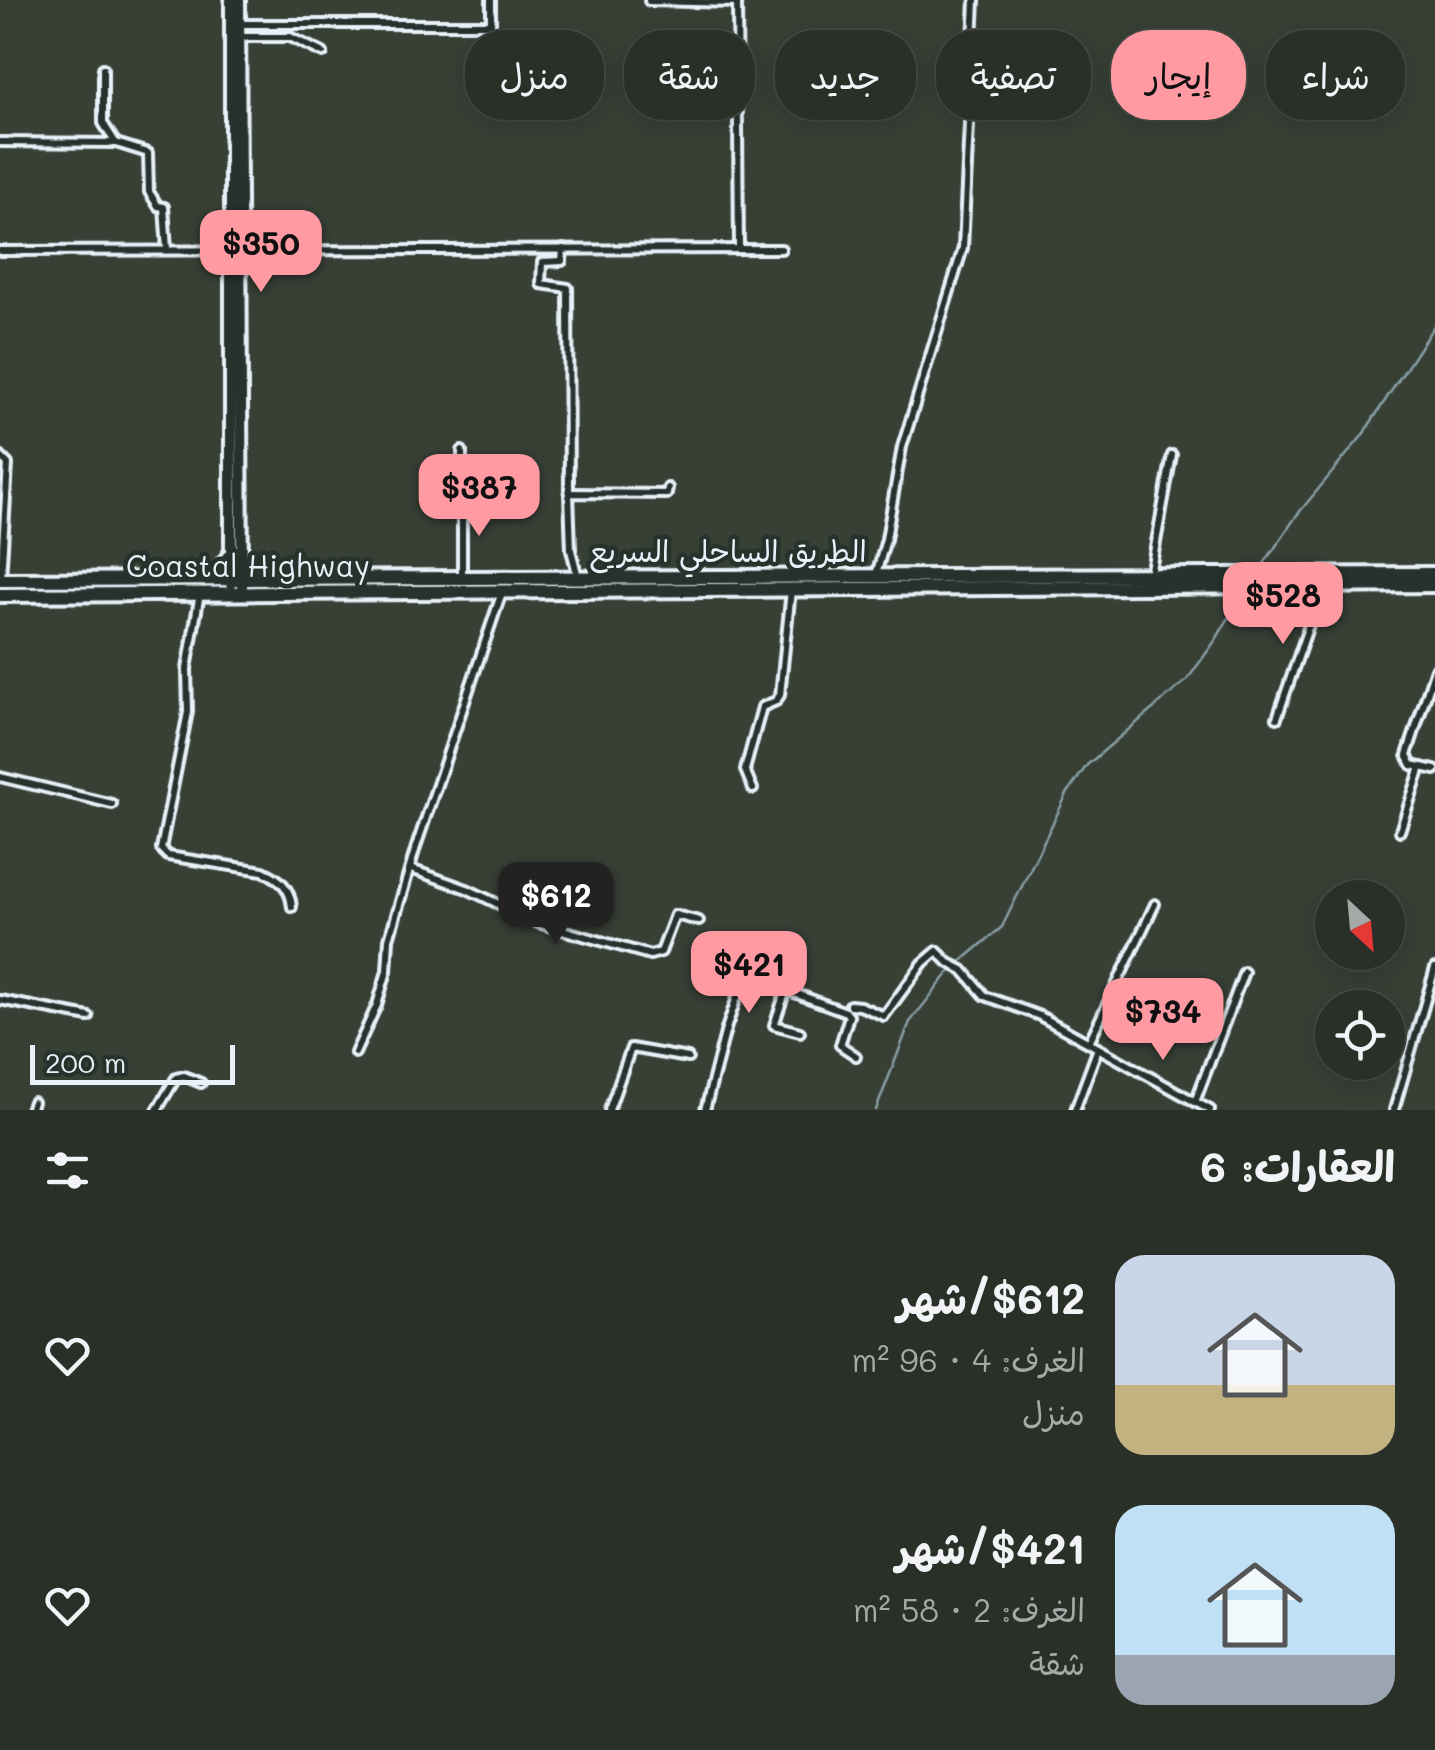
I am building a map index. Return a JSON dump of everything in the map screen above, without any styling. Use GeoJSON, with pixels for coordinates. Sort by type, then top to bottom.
{"type":"FeatureCollection","features":[{"type":"Feature","properties":{"kind":"highway"},"geometry":{"type":"LineString","coordinates":[[0,580],[201,586],[235,556],[264,579]]}},
{"type":"Feature","properties":{"kind":"highway"},"geometry":{"type":"LineString","coordinates":[[1217,581],[1435,574]]}},
{"type":"Feature","properties":{"kind":"highway","name":"الطريق الساحلي السريع"},"geometry":{"type":"LineString","coordinates":[[237,585],[264,579],[462,576],[1150,576],[1217,581]]}},
{"type":"Feature","properties":{"kind":"highway","name":"Coastal Highway"},"geometry":{"type":"LineString","coordinates":[[0,594],[237,585],[503,591],[1217,581]]}},
{"type":"Feature","properties":{"kind":"highway"},"geometry":{"type":"LineString","coordinates":[[1264,581],[1322,586],[1435,585]]}},
{"type":"Feature","properties":{"kind":"street"},"geometry":{"type":"LineString","coordinates":[[230,0],[235,37],[237,585]]}},
{"type":"Feature","properties":{"kind":"street"},"geometry":{"type":"LineString","coordinates":[[235,37],[240,24],[239,0]]}},
{"type":"Feature","properties":{"kind":"street"},"geometry":{"type":"LineString","coordinates":[[240,24],[490,24],[492,0]]}},
{"type":"Feature","properties":{"kind":"street"},"geometry":{"type":"LineString","coordinates":[[876,576],[910,414],[963,248],[975,0]]}},
{"type":"Feature","properties":{"kind":"street"},"geometry":{"type":"LineString","coordinates":[[649,1],[738,2],[738,248]]}},
{"type":"Feature","properties":{"kind":"street"},"geometry":{"type":"LineString","coordinates":[[235,37],[290,37],[323,53]]}},
{"type":"Feature","properties":{"kind":"street"},"geometry":{"type":"LineString","coordinates":[[103,68],[103,122],[116,143]]}},
{"type":"Feature","properties":{"kind":"street"},"geometry":{"type":"LineString","coordinates":[[0,142],[116,143],[148,153],[149,192],[158,206],[164,207],[167,250]]}},
{"type":"Feature","properties":{"kind":"street"},"geometry":{"type":"LineString","coordinates":[[563,249],[562,261],[542,262],[540,284],[568,288],[571,550],[579,578]]}},
{"type":"Feature","properties":{"kind":"street"},"geometry":{"type":"LineString","coordinates":[[0,250],[780,249]]}},
{"type":"Feature","properties":{"kind":"street"},"geometry":{"type":"LineString","coordinates":[[462,451],[462,576]]}},
{"type":"Feature","properties":{"kind":"street"},"geometry":{"type":"LineString","coordinates":[[1150,576],[1172,455]]}},
{"type":"Feature","properties":{"kind":"street"},"geometry":{"type":"LineString","coordinates":[[0,456],[8,464],[0,580]]}},
{"type":"Feature","properties":{"kind":"street"},"geometry":{"type":"LineString","coordinates":[[569,493],[668,494],[668,488]]}},
{"type":"Feature","properties":{"kind":"street"},"geometry":{"type":"LineString","coordinates":[[201,586],[187,669],[188,712],[161,849],[168,856],[269,874],[290,893],[292,907]]}},
{"type":"Feature","properties":{"kind":"street"},"geometry":{"type":"LineString","coordinates":[[1277,718],[1322,586]]}},
{"type":"Feature","properties":{"kind":"street"},"geometry":{"type":"LineString","coordinates":[[753,789],[746,770],[762,707],[780,695],[791,589]]}},
{"type":"Feature","properties":{"kind":"street"},"geometry":{"type":"LineString","coordinates":[[355,1053],[377,1005],[387,972],[389,940],[458,716],[503,591]]}},
{"type":"Feature","properties":{"kind":"street"},"geometry":{"type":"LineString","coordinates":[[1435,670],[1407,755],[1412,765],[1435,770]]}},
{"type":"Feature","properties":{"kind":"street"},"geometry":{"type":"LineString","coordinates":[[1400,831],[1421,767]]}},
{"type":"Feature","properties":{"kind":"street"},"geometry":{"type":"LineString","coordinates":[[0,778],[112,804]]}},
{"type":"Feature","properties":{"kind":"street"},"geometry":{"type":"LineString","coordinates":[[411,868],[538,922],[650,955],[661,952],[675,914],[699,921]]}},
{"type":"Feature","properties":{"kind":"street"},"geometry":{"type":"LineString","coordinates":[[1089,1042],[1155,904]]}},
{"type":"Feature","properties":{"kind":"street"},"geometry":{"type":"LineString","coordinates":[[850,1005],[884,1016],[923,963],[937,951],[963,970],[985,996],[1040,1016],[1210,1110]]}},
{"type":"Feature","properties":{"kind":"street"},"geometry":{"type":"LineString","coordinates":[[1394,1110],[1435,968]]}},
{"type":"Feature","properties":{"kind":"street"},"geometry":{"type":"LineString","coordinates":[[1195,1102],[1244,972]]}},
{"type":"Feature","properties":{"kind":"street"},"geometry":{"type":"LineString","coordinates":[[705,1110],[744,977],[846,1012],[849,1016],[840,1045],[856,1056]]}},
{"type":"Feature","properties":{"kind":"street"},"geometry":{"type":"LineString","coordinates":[[786,990],[774,1026],[800,1032]]}},
{"type":"Feature","properties":{"kind":"street"},"geometry":{"type":"LineString","coordinates":[[0,1000],[89,1017]]}},
{"type":"Feature","properties":{"kind":"street"},"geometry":{"type":"LineString","coordinates":[[609,1110],[631,1048],[688,1058]]}},
{"type":"Feature","properties":{"kind":"street"},"geometry":{"type":"LineString","coordinates":[[1075,1110],[1098,1048]]}},
{"type":"Feature","properties":{"kind":"street"},"geometry":{"type":"LineString","coordinates":[[157,1110],[176,1078],[184,1076],[201,1083]]}},
{"type":"Feature","properties":{"kind":"waterway"},"geometry":{"type":"LineString","coordinates":[[1259,571],[1297,515],[1362,436],[1435,324]]}},
{"type":"Feature","properties":{"kind":"waterway"},"geometry":{"type":"LineString","coordinates":[[876,1110],[910,1022],[951,970],[1002,927],[1067,794],[1087,765],[1187,680],[1243,594]]}}]}
